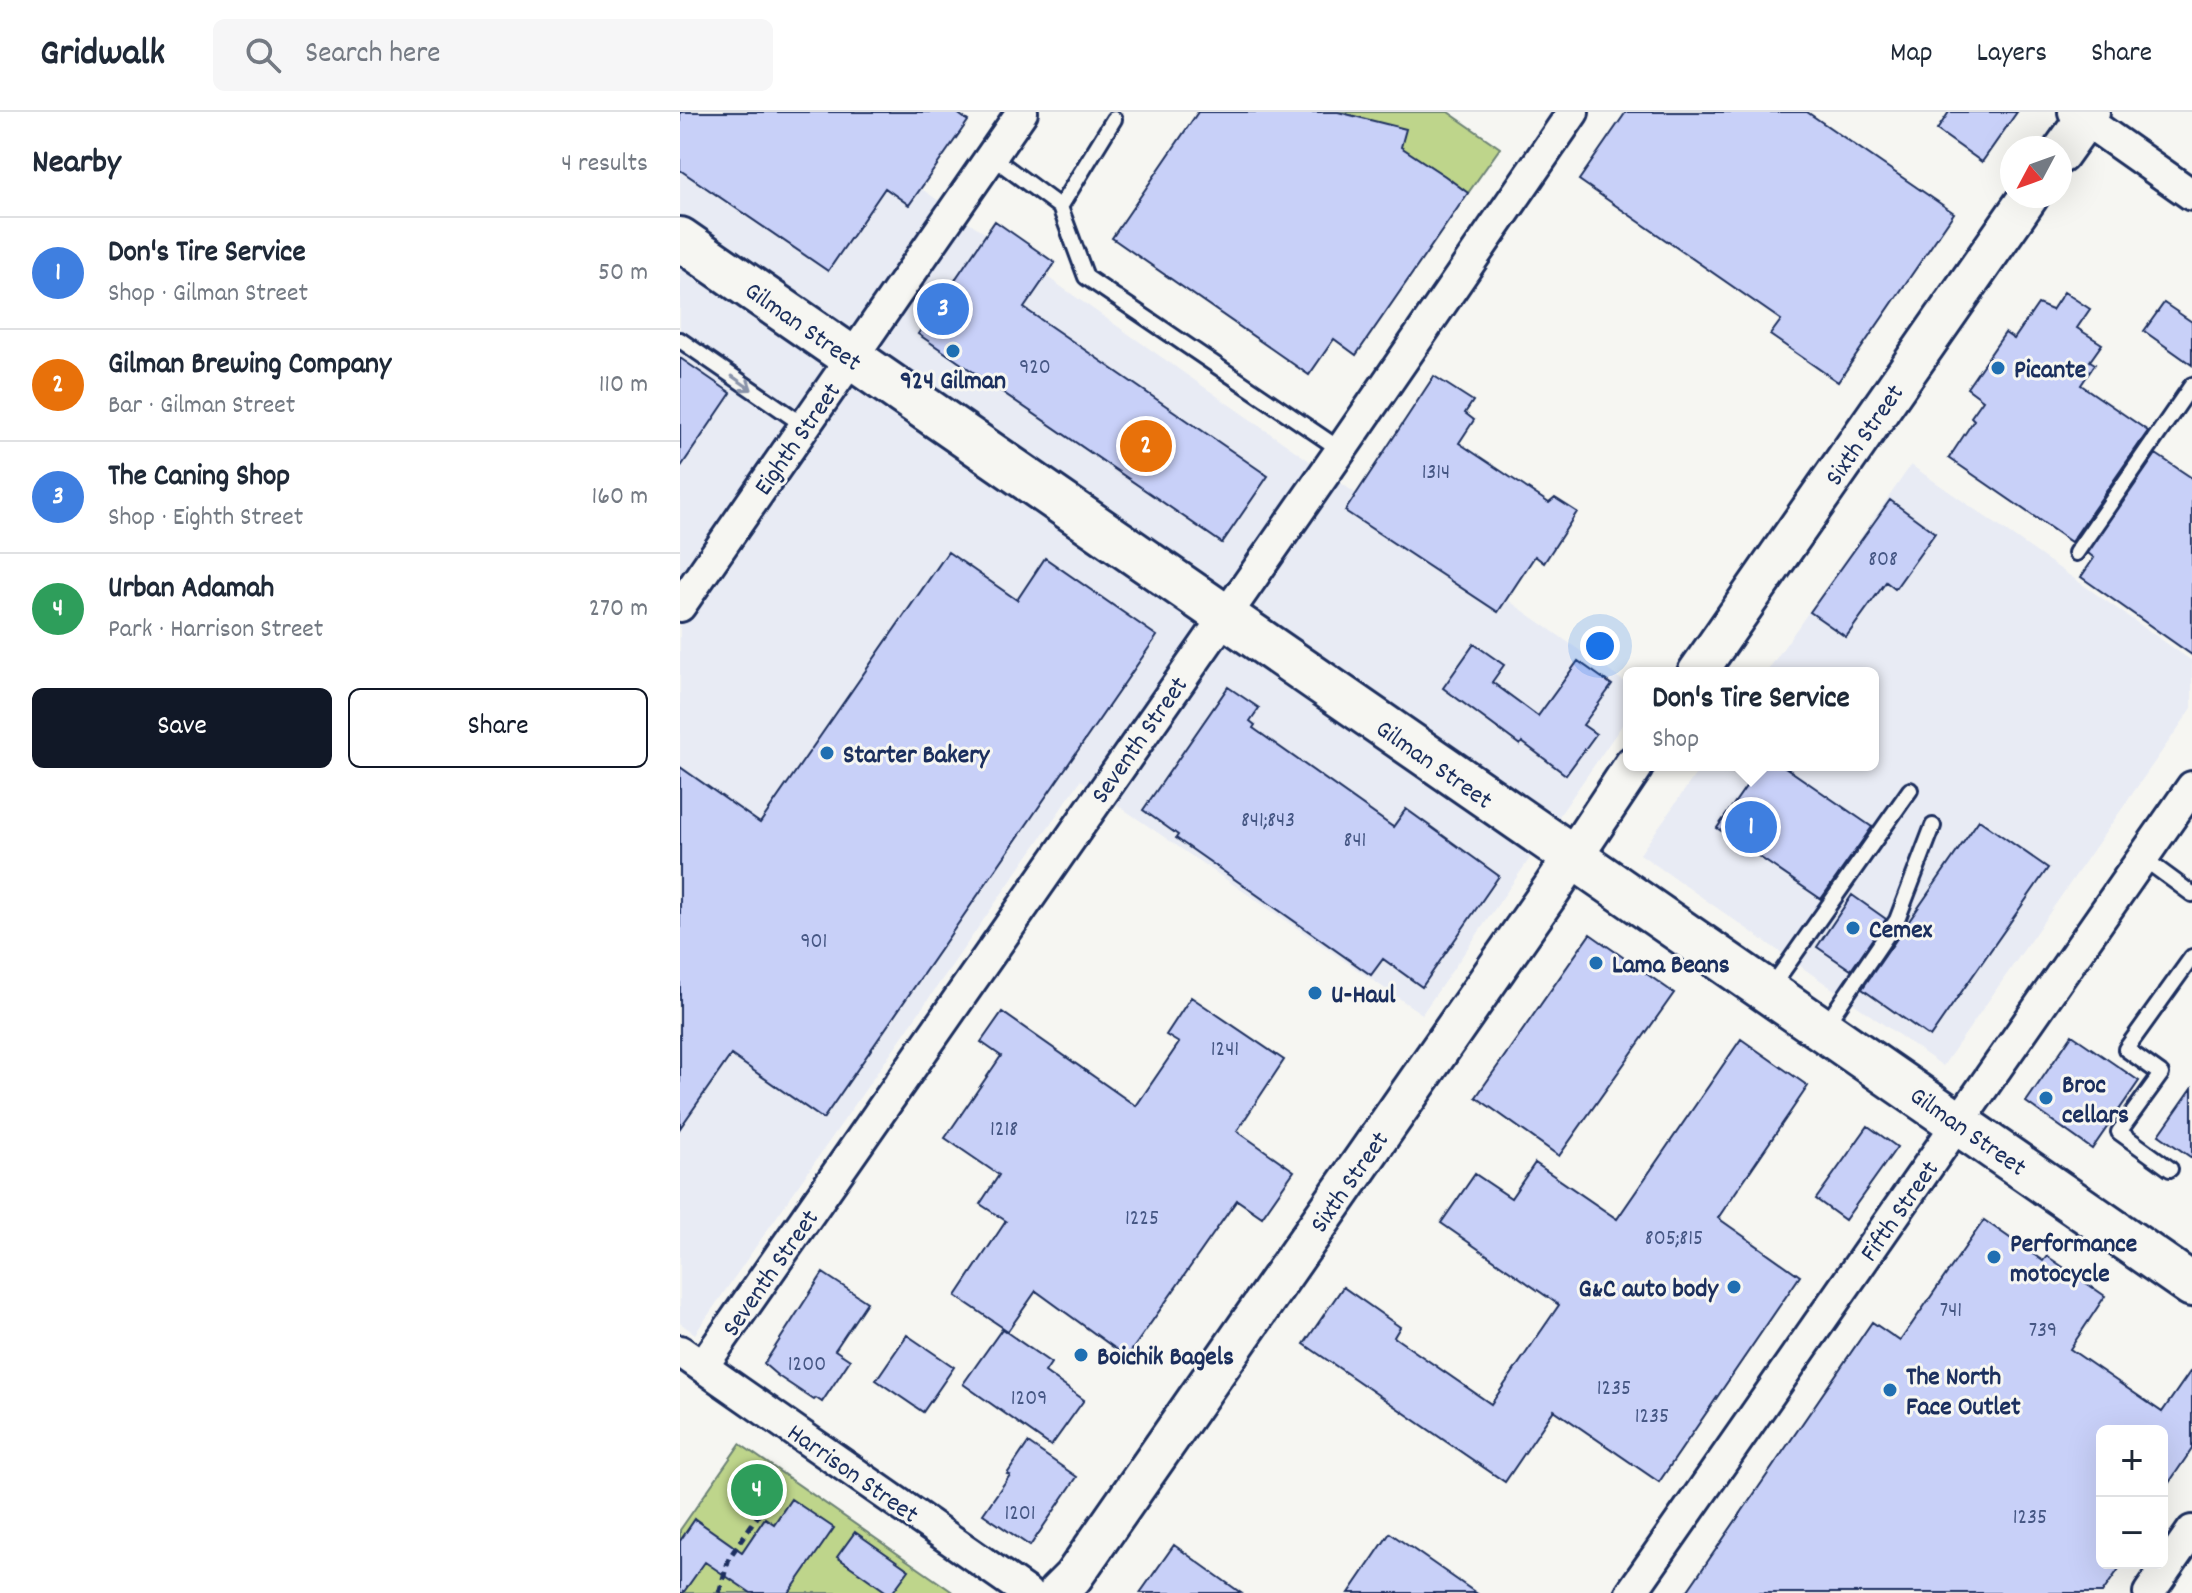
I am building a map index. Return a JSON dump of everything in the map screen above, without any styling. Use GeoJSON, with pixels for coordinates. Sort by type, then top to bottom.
{"type":"FeatureCollection","features":[{"type":"Feature","properties":{"kind":"main road","name":"Gilman Street"},"geometry":{"type":"LineString","coordinates":[[680,239],[2192,1285]]}},
{"type":"Feature","properties":{"kind":"street","name":"Eighth Street"},"geometry":{"type":"LineString","coordinates":[[680,606],[1022,112]]}},
{"type":"Feature","properties":{"kind":"street","name":"Seventh Street"},"geometry":{"type":"LineString","coordinates":[[692,1358],[1224,616],[1573,112]]}},
{"type":"Feature","properties":{"kind":"street"},"geometry":{"type":"LineString","coordinates":[[2070,136],[2083,114],[2192,195]]}},
{"type":"Feature","properties":{"kind":"street","name":"Sixth Street"},"geometry":{"type":"LineString","coordinates":[[1701,667],[2021,208]]}},
{"type":"Feature","properties":{"kind":"street","name":"Sixth Street"},"geometry":{"type":"LineString","coordinates":[[1057,1593],[1081,1564],[1630,771]]}},
{"type":"Feature","properties":{"kind":"street","name":"Fifth Street"},"geometry":{"type":"LineString","coordinates":[[1631,1593],[2143,858],[2189,799]]}},
{"type":"Feature","properties":{"kind":"street","name":"Harrison Street"},"geometry":{"type":"LineString","coordinates":[[692,1358],[1027,1593]]}},
{"type":"Feature","properties":{"kind":"street"},"geometry":{"type":"LineString","coordinates":[[2149,1593],[2192,1531]]}},
{"type":"Feature","properties":{"kind":"lane"},"geometry":{"type":"LineString","coordinates":[[1060,207],[1114,119]]}},
{"type":"Feature","properties":{"kind":"lane"},"geometry":{"type":"LineString","coordinates":[[991,156],[1060,207],[1086,277],[1341,450]]}},
{"type":"Feature","properties":{"kind":"lane"},"geometry":{"type":"LineString","coordinates":[[680,340],[805,426]]}},
{"type":"Feature","properties":{"kind":"lane"},"geometry":{"type":"LineString","coordinates":[[2076,553],[2192,385]]}},
{"type":"Feature","properties":{"kind":"lane"},"geometry":{"type":"LineString","coordinates":[[1768,992],[1910,790]]}},
{"type":"Feature","properties":{"kind":"lane"},"geometry":{"type":"LineString","coordinates":[[1822,1030],[1897,920],[1933,826]]}},
{"type":"Feature","properties":{"kind":"lane"},"geometry":{"type":"LineString","coordinates":[[2143,858],[2192,894]]}},
{"type":"Feature","properties":{"kind":"lane"},"geometry":{"type":"LineString","coordinates":[[2170,1169],[2119,1132],[2161,1074],[2126,1049],[2192,957]]}},
{"type":"Feature","properties":{"kind":"path"},"geometry":{"type":"LineString","coordinates":[[719,1593],[729,1558],[779,1485]]}},
{"type":"Feature","properties":{"kind":"shaded area"},"geometry":{"type":"Polygon","coordinates":[[[680,112],[812,112],[1623,681],[1623,724],[1422,1014],[1081,780],[695,1334],[680,1323],[680,112]]]}},
{"type":"Feature","properties":{"kind":"shaded area"},"geometry":{"type":"Polygon","coordinates":[[[1911,465],[2192,661],[2192,708],[1943,1066],[1640,854],[1698,771],[1879,771],[1879,667],[1770,667],[1911,465]]]}},
{"type":"Feature","properties":{"kind":"green space"},"geometry":{"type":"Polygon","coordinates":[[[1338,112],[1448,112],[1500,148],[1468,193],[1400,147],[1375,122],[1338,112]]]}},
{"type":"Feature","properties":{"kind":"green space"},"geometry":{"type":"Polygon","coordinates":[[[740,1444],[954,1593],[680,1593],[680,1530],[740,1444]]]}},
{"type":"Feature","properties":{"kind":"building"},"geometry":{"type":"Polygon","coordinates":[[[680,112],[956,112],[968,121],[909,205],[885,188],[828,271],[680,170],[680,112]]]}},
{"type":"Feature","properties":{"kind":"building"},"geometry":{"type":"Polygon","coordinates":[[[1198,112],[1338,112],[1406,129],[1401,147],[1468,193],[1356,355],[1334,339],[1309,375],[1112,238],[1198,112]]]}},
{"type":"Feature","properties":{"kind":"building"},"geometry":{"type":"Polygon","coordinates":[[[1626,112],[1807,112],[1954,213],[1838,382],[1770,335],[1781,320],[1579,180],[1626,112]]]}},
{"type":"Feature","properties":{"kind":"building"},"geometry":{"type":"Polygon","coordinates":[[[1949,112],[2017,112],[1982,162],[1937,130],[1949,112]]]}},
{"type":"Feature","properties":{"kind":"building"},"geometry":{"type":"Polygon","coordinates":[[[995,221],[1055,263],[1024,308],[1268,476],[1222,543],[918,334],[995,221]]]}},
{"type":"Feature","properties":{"kind":"building"},"geometry":{"type":"Polygon","coordinates":[[[2064,292],[2090,309],[2077,328],[2102,344],[2090,361],[2095,364],[2081,385],[2148,431],[2071,542],[1949,458],[1983,400],[1967,388],[2005,333],[2014,339],[2038,304],[2052,310],[2064,292]]]}},
{"type":"Feature","properties":{"kind":"building"},"geometry":{"type":"Polygon","coordinates":[[[2164,303],[2192,322],[2192,365],[2144,331],[2164,303]]]}},
{"type":"Feature","properties":{"kind":"building"},"geometry":{"type":"Polygon","coordinates":[[[680,358],[731,393],[680,468],[680,358]]]}},
{"type":"Feature","properties":{"kind":"building"},"geometry":{"type":"Polygon","coordinates":[[[1434,376],[1473,401],[1465,413],[1474,420],[1459,443],[1549,503],[1555,498],[1577,512],[1544,563],[1535,556],[1498,612],[1345,511],[1434,376]]]}},
{"type":"Feature","properties":{"kind":"building"},"geometry":{"type":"Polygon","coordinates":[[[2156,454],[2192,478],[2192,655],[2081,577],[2094,558],[2088,553],[2156,454]]]}},
{"type":"Feature","properties":{"kind":"building"},"geometry":{"type":"Polygon","coordinates":[[[1890,500],[1935,533],[1895,589],[1886,582],[1846,637],[1810,612],[1890,500]]]}},
{"type":"Feature","properties":{"kind":"building"},"geometry":{"type":"Polygon","coordinates":[[[948,552],[1017,600],[1045,558],[1157,636],[823,1119],[731,1055],[680,1128],[680,767],[760,823],[948,552]]]}},
{"type":"Feature","properties":{"kind":"building"},"geometry":{"type":"Polygon","coordinates":[[[1474,644],[1504,665],[1492,682],[1538,716],[1578,661],[1612,685],[1583,725],[1596,734],[1566,775],[1443,688],[1474,644]]]}},
{"type":"Feature","properties":{"kind":"building"},"geometry":{"type":"Polygon","coordinates":[[[1228,687],[1259,708],[1250,721],[1255,725],[1253,728],[1393,827],[1406,809],[1499,876],[1422,987],[1383,959],[1371,975],[1176,838],[1178,835],[1143,810],[1228,687]]]}},
{"type":"Feature","properties":{"kind":"building"},"geometry":{"type":"Polygon","coordinates":[[[1757,771],[1791,771],[1872,827],[1821,899],[1717,828],[1757,771]]]}},
{"type":"Feature","properties":{"kind":"building"},"geometry":{"type":"Polygon","coordinates":[[[1979,820],[2048,868],[1930,1037],[1862,989],[1979,820]]]}},
{"type":"Feature","properties":{"kind":"building"},"geometry":{"type":"Polygon","coordinates":[[[1852,895],[1886,919],[1851,970],[1817,947],[1852,895]]]}},
{"type":"Feature","properties":{"kind":"building"},"geometry":{"type":"Polygon","coordinates":[[[1590,934],[1674,993],[1559,1156],[1476,1097],[1590,934]]]}},
{"type":"Feature","properties":{"kind":"building"},"geometry":{"type":"Polygon","coordinates":[[[1191,997],[1284,1060],[1237,1131],[1294,1171],[1262,1217],[1237,1200],[1127,1357],[1036,1291],[1008,1331],[956,1296],[1006,1221],[980,1204],[999,1175],[945,1138],[1001,1056],[981,1042],[1002,1012],[1136,1106],[1179,1043],[1166,1035],[1191,997]]]}},
{"type":"Feature","properties":{"kind":"building"},"geometry":{"type":"Polygon","coordinates":[[[2072,1035],[2139,1081],[2092,1149],[2026,1102],[2072,1035]]]}},
{"type":"Feature","properties":{"kind":"building"},"geometry":{"type":"Polygon","coordinates":[[[1741,1039],[1808,1086],[1718,1218],[1800,1276],[1659,1482],[1554,1410],[1505,1482],[1304,1344],[1343,1287],[1400,1327],[1394,1337],[1491,1404],[1559,1305],[1441,1223],[1475,1174],[1511,1198],[1535,1163],[1617,1219],[1741,1039]]]}},
{"type":"Feature","properties":{"kind":"building"},"geometry":{"type":"Polygon","coordinates":[[[2192,1088],[2192,1158],[2159,1135],[2192,1088]]]}},
{"type":"Feature","properties":{"kind":"building"},"geometry":{"type":"Polygon","coordinates":[[[1868,1126],[1897,1147],[1845,1220],[1816,1199],[1868,1126]]]}},
{"type":"Feature","properties":{"kind":"building"},"geometry":{"type":"Polygon","coordinates":[[[1984,1220],[2043,1261],[2047,1256],[2105,1296],[2070,1349],[2162,1412],[2192,1369],[2192,1449],[2168,1484],[2168,1425],[2096,1425],[2096,1569],[2119,1569],[2102,1593],[1686,1593],[1872,1322],[1900,1341],[1984,1220]]]}},
{"type":"Feature","properties":{"kind":"building"},"geometry":{"type":"Polygon","coordinates":[[[823,1273],[867,1302],[835,1350],[850,1360],[822,1402],[816,1398],[814,1400],[764,1364],[823,1273]]]}},
{"type":"Feature","properties":{"kind":"building"},"geometry":{"type":"Polygon","coordinates":[[[1002,1329],[1051,1363],[1045,1372],[1084,1400],[1051,1446],[963,1384],[1002,1329]]]}},
{"type":"Feature","properties":{"kind":"building"},"geometry":{"type":"Polygon","coordinates":[[[907,1335],[954,1367],[923,1412],[876,1380],[907,1335]]]}},
{"type":"Feature","properties":{"kind":"building"},"geometry":{"type":"Polygon","coordinates":[[[1028,1443],[1077,1477],[1030,1546],[983,1514],[1028,1443]]]}},
{"type":"Feature","properties":{"kind":"building"},"geometry":{"type":"Polygon","coordinates":[[[791,1499],[834,1528],[789,1593],[751,1593],[705,1562],[680,1593],[680,1541],[695,1519],[742,1552],[765,1518],[774,1524],[791,1499]]]}},
{"type":"Feature","properties":{"kind":"building"},"geometry":{"type":"Polygon","coordinates":[[[855,1532],[909,1570],[892,1593],[837,1557],[855,1532]]]}},
{"type":"Feature","properties":{"kind":"building"},"geometry":{"type":"Polygon","coordinates":[[[1390,1533],[1476,1593],[1349,1593],[1390,1533]]]}},
{"type":"Feature","properties":{"kind":"building"},"geometry":{"type":"Polygon","coordinates":[[[1174,1545],[1241,1593],[1140,1593],[1174,1545]]]}},
{"type":"Feature","properties":{"kind":"place","name":"The Caning Shop"},"geometry":{"type":"Point","coordinates":[943,309]}},
{"type":"Feature","properties":{"kind":"place","name":"924 Gilman"},"geometry":{"type":"Point","coordinates":[953,351]}},
{"type":"Feature","properties":{"kind":"place","name":"Picante"},"geometry":{"type":"Point","coordinates":[1998,368]}},
{"type":"Feature","properties":{"kind":"place","name":"Gilman Brewing Company"},"geometry":{"type":"Point","coordinates":[1146,446]}},
{"type":"Feature","properties":{"kind":"place","name":"Starter Bakery"},"geometry":{"type":"Point","coordinates":[827,753]}},
{"type":"Feature","properties":{"kind":"place","name":"Don's Tire Service"},"geometry":{"type":"Point","coordinates":[1751,827]}},
{"type":"Feature","properties":{"kind":"place","name":"Cemex"},"geometry":{"type":"Point","coordinates":[1853,928]}},
{"type":"Feature","properties":{"kind":"place","name":"Lama Beans"},"geometry":{"type":"Point","coordinates":[1596,963]}},
{"type":"Feature","properties":{"kind":"place","name":"U-Haul"},"geometry":{"type":"Point","coordinates":[1315,993]}},
{"type":"Feature","properties":{"kind":"place","name":"Broc cellars"},"geometry":{"type":"Point","coordinates":[2046,1098]}},
{"type":"Feature","properties":{"kind":"place","name":"Performance motocycle"},"geometry":{"type":"Point","coordinates":[1994,1257]}},
{"type":"Feature","properties":{"kind":"place","name":"G&C auto body"},"geometry":{"type":"Point","coordinates":[1734,1287]}},
{"type":"Feature","properties":{"kind":"place","name":"Boichik Bagels"},"geometry":{"type":"Point","coordinates":[1081,1355]}},
{"type":"Feature","properties":{"kind":"place","name":"The North Face Outlet"},"geometry":{"type":"Point","coordinates":[1890,1390]}},
{"type":"Feature","properties":{"kind":"place","name":"Urban Adamah"},"geometry":{"type":"Point","coordinates":[757,1490]}}]}
